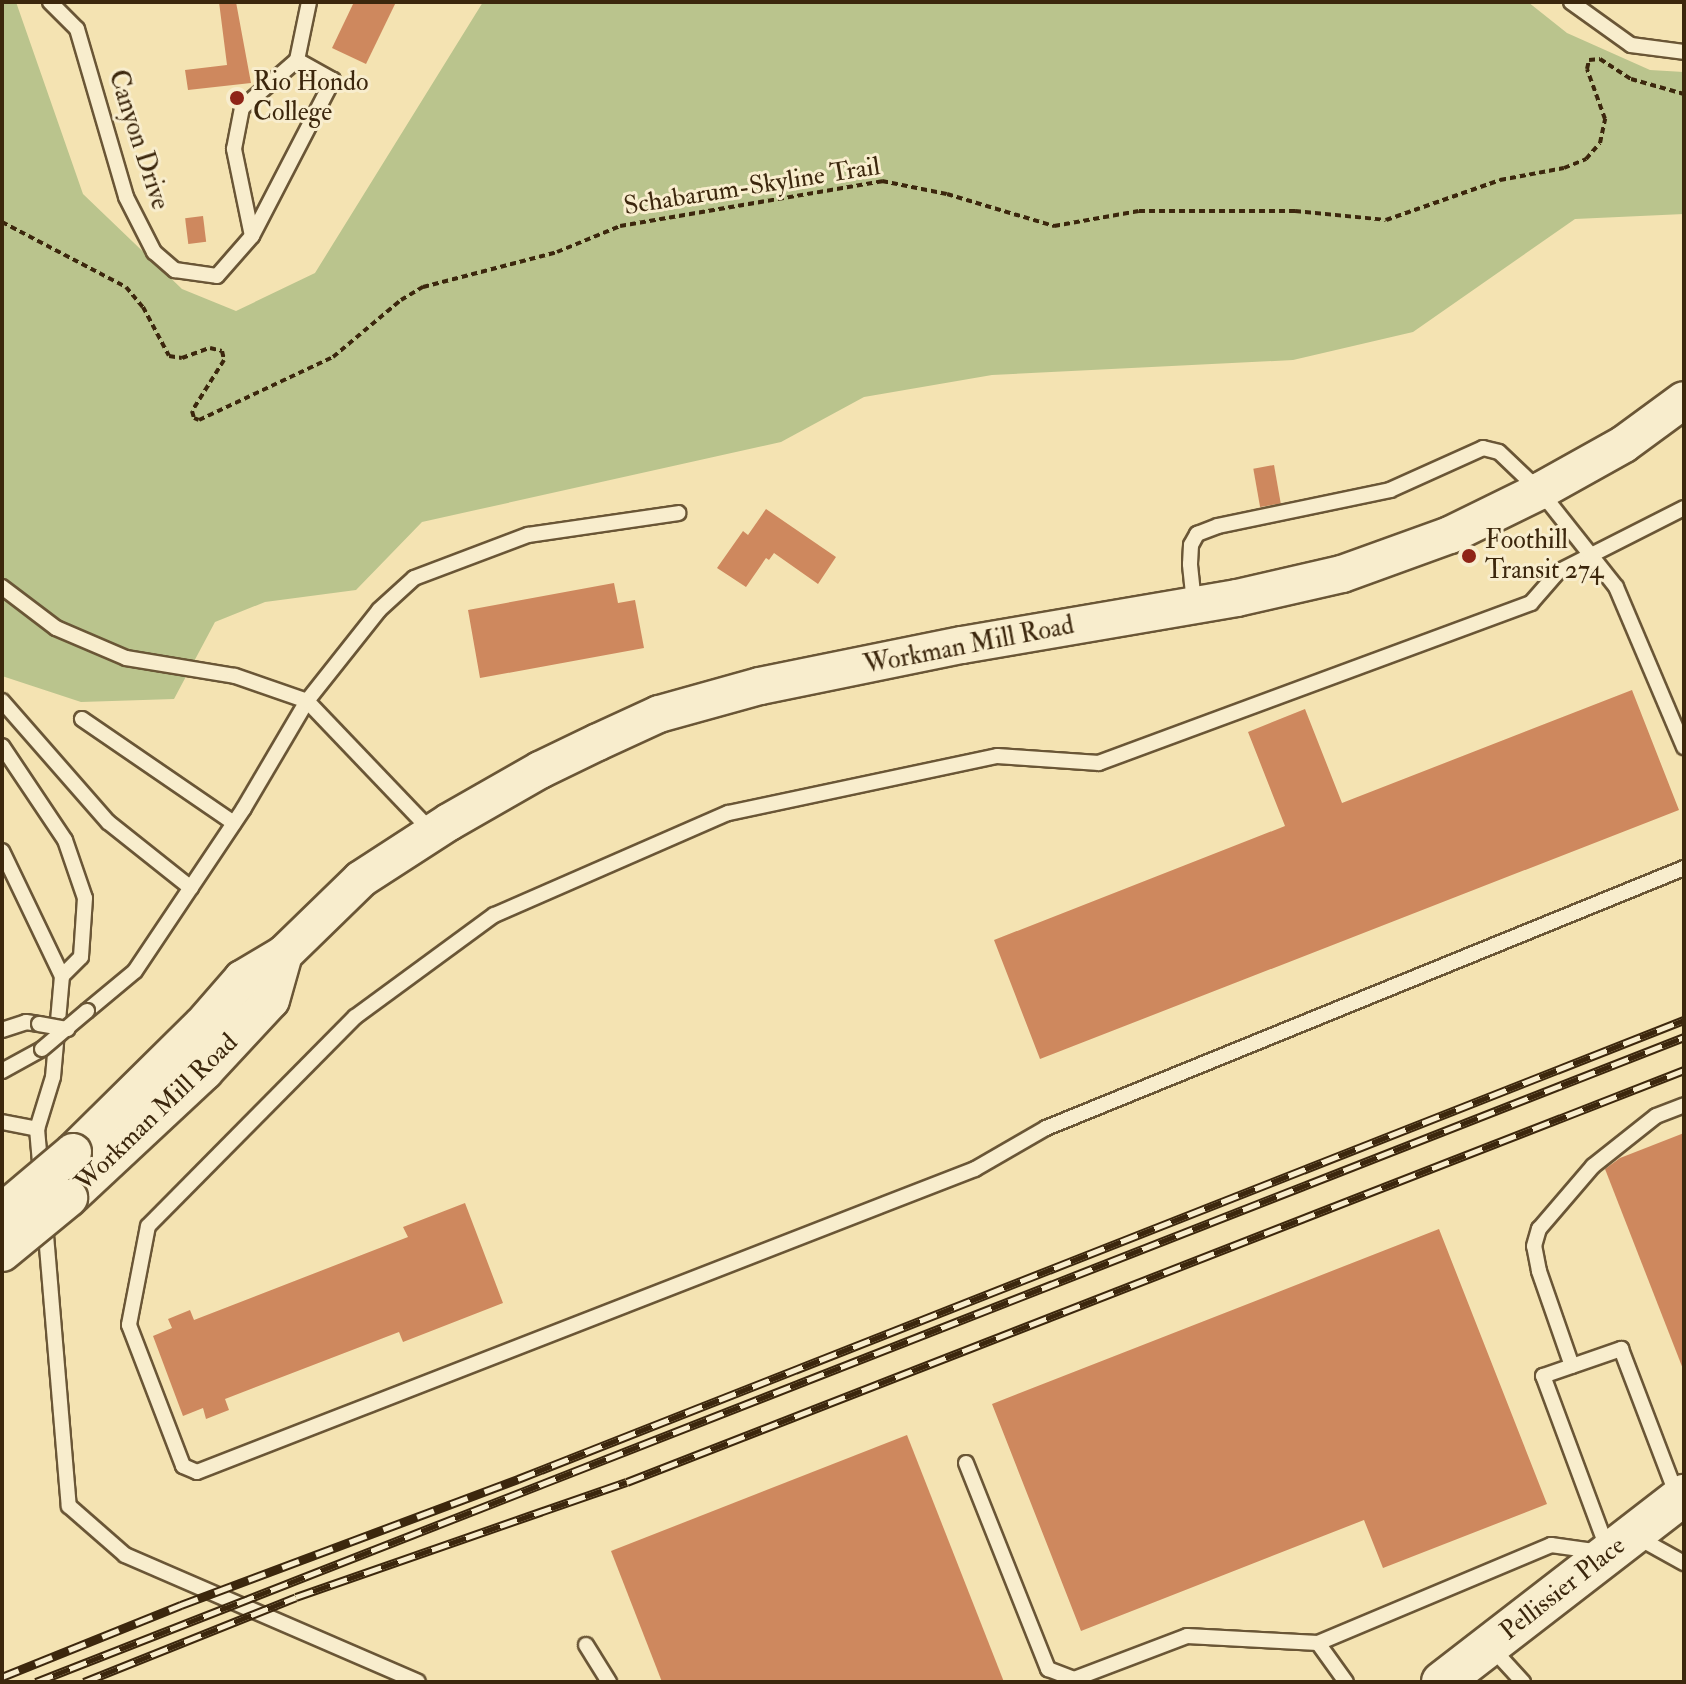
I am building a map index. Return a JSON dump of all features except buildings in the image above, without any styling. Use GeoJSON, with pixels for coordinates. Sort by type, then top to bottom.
{"type":"FeatureCollection","features":[{"type":"Feature","properties":{"kind":"main road","name":"Pellissier Place"},"geometry":{"type":"LineString","coordinates":[[1442,1682],[1681,1498]]}},
{"type":"Feature","properties":{"kind":"street","name":"Workman Mill Road"},"geometry":{"type":"LineString","coordinates":[[2,1212],[73,1152],[202,1025],[242,979],[284,954],[361,879],[540,770],[659,714],[760,686],[962,645],[1194,605],[1342,574],[1450,535],[1540,491],[1624,444],[1684,400]]}},
{"type":"Feature","properties":{"kind":"street","name":"Workman Mill Road"},"geometry":{"type":"LineString","coordinates":[[2,1253],[69,1198],[204,1072],[271,1000],[284,954]]}},
{"type":"Feature","properties":{"kind":"lane","name":"Canyon Drive"},"geometry":{"type":"LineString","coordinates":[[50,2],[77,29],[126,197],[154,252],[175,270],[217,276],[252,236]]}},
{"type":"Feature","properties":{"kind":"lane"},"geometry":{"type":"LineString","coordinates":[[252,236],[234,149],[242,108],[297,60],[309,2]]}},
{"type":"Feature","properties":{"kind":"lane"},"geometry":{"type":"LineString","coordinates":[[1571,2],[1631,45],[1684,52]]}},
{"type":"Feature","properties":{"kind":"lane"},"geometry":{"type":"LineString","coordinates":[[252,236],[333,80],[297,60]]}},
{"type":"Feature","properties":{"kind":"lane"},"geometry":{"type":"LineString","coordinates":[[1194,605],[1190,564],[1191,545],[1197,534],[1218,526],[1390,490],[1483,448],[1499,452],[1540,491],[1616,587],[1684,747]]}},
{"type":"Feature","properties":{"kind":"lane"},"geometry":{"type":"LineString","coordinates":[[1684,508],[1591,552],[1558,572],[1531,603],[1099,763],[997,756],[728,813],[494,915],[355,1017],[148,1226],[129,1325],[183,1466],[197,1472],[975,1169],[1046,1128],[1684,868]]}},
{"type":"Feature","properties":{"kind":"lane"},"geometry":{"type":"LineString","coordinates":[[2,1071],[42,1049],[135,971],[234,823],[307,701],[379,610],[414,578],[528,535],[678,513]]}},
{"type":"Feature","properties":{"kind":"lane"},"geometry":{"type":"LineString","coordinates":[[2,587],[56,628],[126,658],[235,676],[307,701],[432,833]]}},
{"type":"Feature","properties":{"kind":"lane"},"geometry":{"type":"LineString","coordinates":[[2,701],[108,822],[191,888]]}},
{"type":"Feature","properties":{"kind":"lane"},"geometry":{"type":"LineString","coordinates":[[82,719],[234,823]]}},
{"type":"Feature","properties":{"kind":"lane"},"geometry":{"type":"LineString","coordinates":[[2,746],[65,840],[85,898],[81,957],[62,976]]}},
{"type":"Feature","properties":{"kind":"lane"},"geometry":{"type":"LineString","coordinates":[[2,851],[62,976],[53,1077],[37,1129],[69,1506],[125,1555],[418,1682]]}},
{"type":"Feature","properties":{"kind":"lane"},"geometry":{"type":"LineString","coordinates":[[2,1030],[26,1022],[68,1029]]}},
{"type":"Feature","properties":{"kind":"lane"},"geometry":{"type":"LineString","coordinates":[[1572,1366],[1539,1271],[1534,1246],[1539,1229],[1593,1166],[1656,1116],[1684,1105]]}},
{"type":"Feature","properties":{"kind":"lane"},"geometry":{"type":"LineString","coordinates":[[2,1122],[37,1129]]}},
{"type":"Feature","properties":{"kind":"lane"},"geometry":{"type":"LineString","coordinates":[[1621,1544],[1543,1377],[1621,1349],[1681,1498]]}},
{"type":"Feature","properties":{"kind":"lane"},"geometry":{"type":"LineString","coordinates":[[966,1463],[1048,1669],[1074,1679],[1187,1636],[1318,1643],[1551,1545],[1621,1544],[1684,1563]]}},
{"type":"Feature","properties":{"kind":"lane"},"geometry":{"type":"LineString","coordinates":[[1318,1643],[1346,1682]]}},
{"type":"Feature","properties":{"kind":"lane"},"geometry":{"type":"LineString","coordinates":[[586,1645],[609,1682]]}},
{"type":"Feature","properties":{"kind":"lane"},"geometry":{"type":"LineString","coordinates":[[1489,1646],[1523,1682]]}},
{"type":"Feature","properties":{"kind":"path","name":"Schabarum-Skyline Trail"},"geometry":{"type":"LineString","coordinates":[[2,222],[126,287],[143,307],[169,356],[182,358],[210,348],[222,351],[224,360],[192,411],[194,418],[199,420],[333,357],[401,300],[423,287],[557,252],[620,226],[882,181],[947,194],[1054,226],[1139,211],[1295,211],[1386,220],[1489,184],[1564,168],[1586,159],[1600,143],[1605,119],[1587,69],[1589,60],[1600,59],[1631,79],[1684,94]]}},
{"type":"Feature","properties":{"kind":"green space"},"geometry":{"type":"Polygon","coordinates":[[[2,2],[16,2],[83,194],[182,289],[236,311],[315,273],[483,2],[1528,2],[1567,33],[1650,70],[1684,72],[1684,214],[1575,219],[1413,332],[1293,360],[992,375],[864,397],[781,442],[422,522],[356,590],[265,602],[215,622],[174,699],[81,702],[2,676],[2,2]]]}},
{"type":"Feature","properties":{"kind":"railway"},"geometry":{"type":"LineString","coordinates":[[2,1677],[181,1605],[518,1479],[1684,1020]]}},
{"type":"Feature","properties":{"kind":"railway"},"geometry":{"type":"LineString","coordinates":[[36,1682],[1684,1037]]}},
{"type":"Feature","properties":{"kind":"railway"},"geometry":{"type":"LineString","coordinates":[[84,1682],[296,1597],[627,1482],[1684,1070]]}},
{"type":"Feature","properties":{"kind":"place","name":"Rio Hondo College"},"geometry":{"type":"Point","coordinates":[237,98]}},
{"type":"Feature","properties":{"kind":"place","name":"Foothill Transit 274"},"geometry":{"type":"Point","coordinates":[1469,556]}}]}
